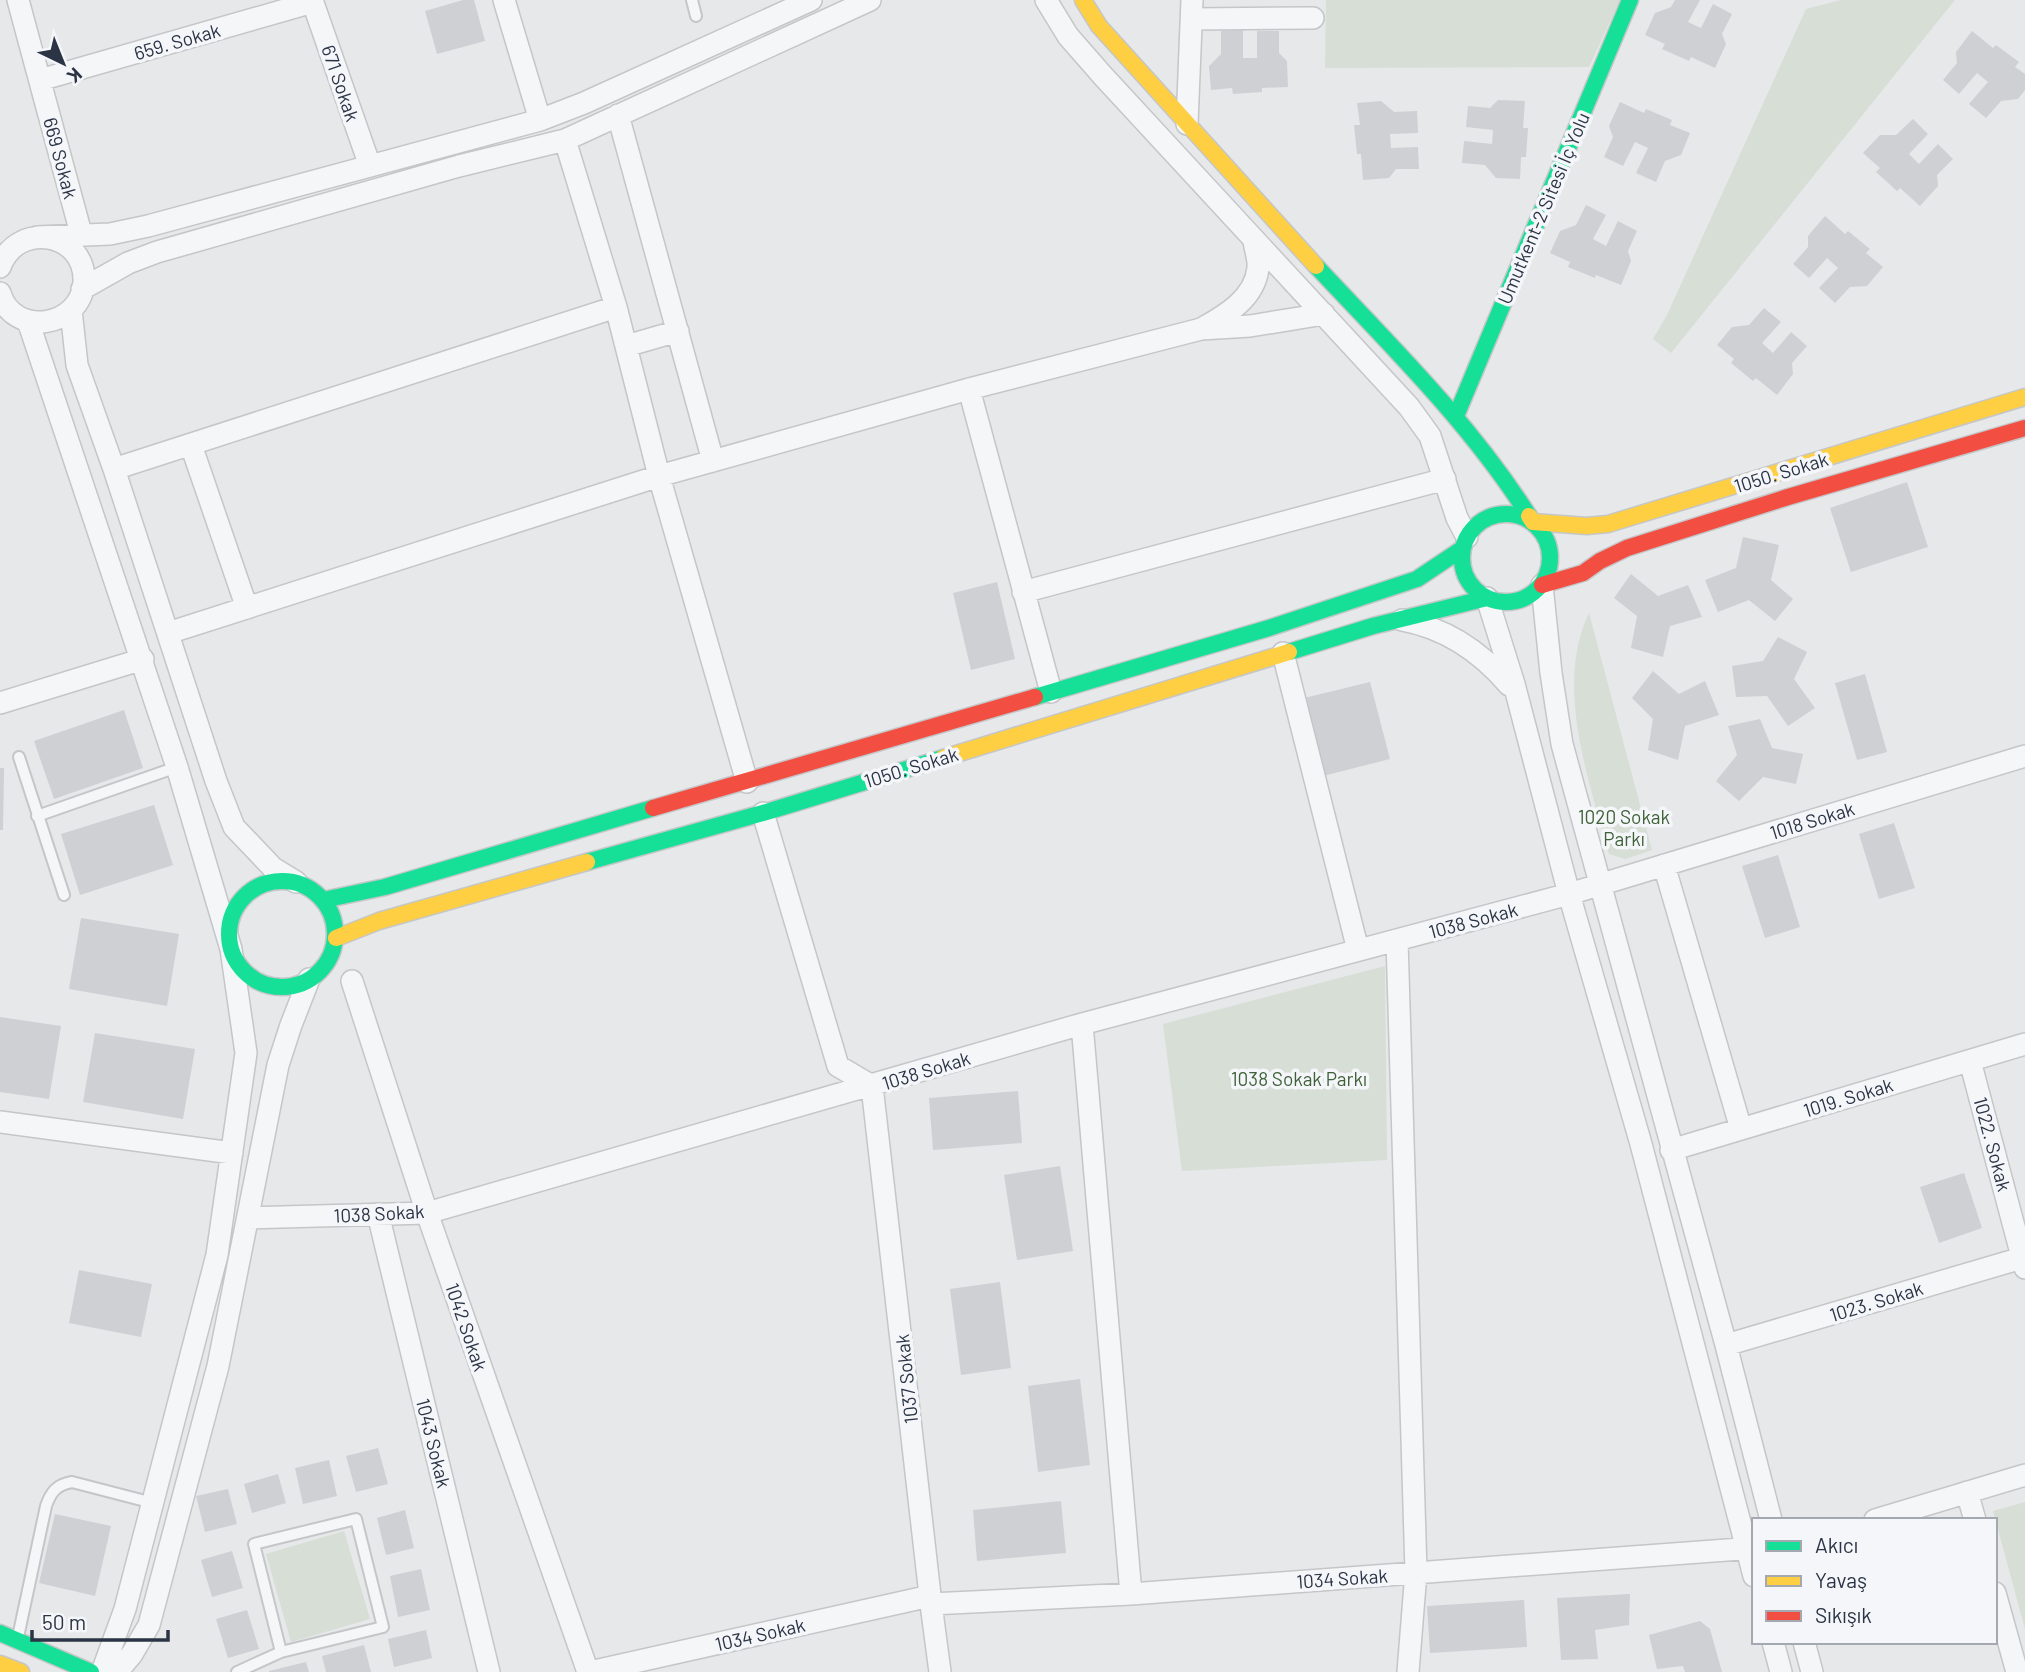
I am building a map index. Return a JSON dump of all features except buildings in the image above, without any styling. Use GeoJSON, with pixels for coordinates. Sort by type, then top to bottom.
{"type":"FeatureCollection","features":[{"type":"Feature","properties":{"kind":"street","name":"669 Sokak"},"geometry":{"type":"LineString","coordinates":[[18,0],[80,236]]}},
{"type":"Feature","properties":{"kind":"street"},"geometry":{"type":"LineString","coordinates":[[504,0],[540,120]]}},
{"type":"Feature","properties":{"kind":"street"},"geometry":{"type":"LineString","coordinates":[[1,262],[12,248],[37,237],[110,234],[148,226],[540,120],[584,103],[811,0]]}},
{"type":"Feature","properties":{"kind":"street"},"geometry":{"type":"LineString","coordinates":[[82,289],[128,263],[157,252],[459,166],[565,140],[870,0]]}},
{"type":"Feature","properties":{"kind":"street"},"geometry":{"type":"LineString","coordinates":[[1036,0],[1051,9],[1103,76],[1409,407],[1430,436],[1465,543],[1465,574],[1472,586],[1495,602],[1510,603],[1524,599],[1542,585]]}},
{"type":"Feature","properties":{"kind":"street"},"geometry":{"type":"LineString","coordinates":[[1083,0],[1099,26],[1456,416],[1495,464],[1533,522],[1545,535],[1550,550],[1550,565],[1542,585],[1562,744],[1770,1518]]}},
{"type":"Feature","properties":{"kind":"street","name":"Umutkent-2 Sitesi İç Yolu"},"geometry":{"type":"LineString","coordinates":[[1456,416],[1630,0]]}},
{"type":"Feature","properties":{"kind":"street","name":"659. Sokak"},"geometry":{"type":"LineString","coordinates":[[40,80],[313,1]]}},
{"type":"Feature","properties":{"kind":"street","name":"671 Sokak"},"geometry":{"type":"LineString","coordinates":[[313,1],[370,166]]}},
{"type":"Feature","properties":{"kind":"street"},"geometry":{"type":"LineString","coordinates":[[1187,124],[1192,10],[1313,18]]}},
{"type":"Feature","properties":{"kind":"street"},"geometry":{"type":"LineString","coordinates":[[618,115],[713,461]]}},
{"type":"Feature","properties":{"kind":"street"},"geometry":{"type":"LineString","coordinates":[[565,140],[616,307],[659,476],[747,782]]}},
{"type":"Feature","properties":{"kind":"street"},"geometry":{"type":"LineString","coordinates":[[3,304],[20,318],[46,323],[59,319],[71,310],[80,298],[82,268],[76,255],[66,244],[52,238],[37,237]]}},
{"type":"Feature","properties":{"kind":"street"},"geometry":{"type":"LineString","coordinates":[[1201,329],[1238,305],[1250,289],[1258,268],[1254,241]]}},
{"type":"Feature","properties":{"kind":"street"},"geometry":{"type":"LineString","coordinates":[[114,469],[616,307]]}},
{"type":"Feature","properties":{"kind":"street"},"geometry":{"type":"LineString","coordinates":[[28,321],[143,659],[233,957],[242,971],[256,981],[272,987],[288,987],[320,972],[331,957],[335,939],[334,920],[323,900],[313,890],[274,868],[234,827],[216,781],[78,365],[71,310]]}},
{"type":"Feature","properties":{"kind":"street"},"geometry":{"type":"LineString","coordinates":[[168,632],[659,476],[969,389],[1201,329],[1250,326],[1324,314]]}},
{"type":"Feature","properties":{"kind":"street"},"geometry":{"type":"LineString","coordinates":[[626,346],[678,331]]}},
{"type":"Feature","properties":{"kind":"street"},"geometry":{"type":"LineString","coordinates":[[969,389],[1051,692]]}},
{"type":"Feature","properties":{"kind":"street","name":"1050. Sokak"},"geometry":{"type":"LineString","coordinates":[[1533,522],[1587,526],[1621,521],[2025,397]]}},
{"type":"Feature","properties":{"kind":"street","name":"1050. Sokak"},"geometry":{"type":"LineString","coordinates":[[1542,585],[1583,573],[1626,548],[1788,497],[2025,428]]}},
{"type":"Feature","properties":{"kind":"street"},"geometry":{"type":"LineString","coordinates":[[191,444],[247,608]]}},
{"type":"Feature","properties":{"kind":"street"},"geometry":{"type":"LineString","coordinates":[[1023,593],[1445,479]]}},
{"type":"Feature","properties":{"kind":"street"},"geometry":{"type":"LineString","coordinates":[[1465,543],[1479,523],[1492,516],[1522,516],[1533,522]]}},
{"type":"Feature","properties":{"kind":"street","name":"1050. Sokak"},"geometry":{"type":"LineString","coordinates":[[323,900],[385,887],[747,782],[1378,593],[1417,579],[1465,543]]}},
{"type":"Feature","properties":{"kind":"street"},"geometry":{"type":"LineString","coordinates":[[1487,598],[1517,694],[1569,894],[1641,1144],[1750,1548]]}},
{"type":"Feature","properties":{"kind":"street","name":"1050. Sokak"},"geometry":{"type":"LineString","coordinates":[[335,939],[379,921],[763,813],[1283,653],[1487,598]]}},
{"type":"Feature","properties":{"kind":"street"},"geometry":{"type":"LineString","coordinates":[[1399,620],[1418,623],[1458,639],[1495,668],[1517,694]]}},
{"type":"Feature","properties":{"kind":"street"},"geometry":{"type":"LineString","coordinates":[[1283,653],[1358,950]]}},
{"type":"Feature","properties":{"kind":"street"},"geometry":{"type":"LineString","coordinates":[[0,703],[143,659]]}},
{"type":"Feature","properties":{"kind":"street","name":"1018 Sokak"},"geometry":{"type":"LineString","coordinates":[[1599,885],[2025,755]]}},
{"type":"Feature","properties":{"kind":"street"},"geometry":{"type":"LineString","coordinates":[[763,813],[838,1066],[873,1086]]}},
{"type":"Feature","properties":{"kind":"street"},"geometry":{"type":"LineString","coordinates":[[1664,865],[1741,1129]]}},
{"type":"Feature","properties":{"kind":"street"},"geometry":{"type":"LineString","coordinates":[[103,1672],[125,1609],[217,1255],[246,1053],[228,940],[229,924],[235,908],[246,894],[260,885],[278,880],[296,882]]}},
{"type":"Feature","properties":{"kind":"street","name":"1038 Sokak"},"geometry":{"type":"LineString","coordinates":[[248,1218],[427,1213],[1082,1024],[1599,885]]}},
{"type":"Feature","properties":{"kind":"street"},"geometry":{"type":"LineString","coordinates":[[1397,940],[1416,1572],[1408,1672]]}},
{"type":"Feature","properties":{"kind":"street"},"geometry":{"type":"LineString","coordinates":[[117,1672],[132,1654],[149,1625],[218,1366],[278,1065],[290,1025],[309,979]]}},
{"type":"Feature","properties":{"kind":"street","name":"1042 Sokak"},"geometry":{"type":"LineString","coordinates":[[352,981],[427,1213],[589,1672]]}},
{"type":"Feature","properties":{"kind":"street"},"geometry":{"type":"LineString","coordinates":[[1082,1024],[1131,1594]]}},
{"type":"Feature","properties":{"kind":"street","name":"1019. Sokak"},"geometry":{"type":"LineString","coordinates":[[1671,1150],[2025,1044]]}},
{"type":"Feature","properties":{"kind":"street","name":"1022. Sokak"},"geometry":{"type":"LineString","coordinates":[[1970,1061],[2024,1261]]}},
{"type":"Feature","properties":{"kind":"street","name":"1037 Sokak"},"geometry":{"type":"LineString","coordinates":[[873,1086],[940,1672]]}},
{"type":"Feature","properties":{"kind":"street"},"geometry":{"type":"LineString","coordinates":[[0,1122],[232,1153]]}},
{"type":"Feature","properties":{"kind":"street","name":"1043 Sokak"},"geometry":{"type":"LineString","coordinates":[[378,1214],[489,1672]]}},
{"type":"Feature","properties":{"kind":"street","name":"1023. Sokak"},"geometry":{"type":"LineString","coordinates":[[1726,1345],[2024,1261]]}},
{"type":"Feature","properties":{"kind":"street"},"geometry":{"type":"LineString","coordinates":[[1882,1518],[2025,1475]]}},
{"type":"Feature","properties":{"kind":"street"},"geometry":{"type":"LineString","coordinates":[[1967,1492],[1974,1518]]}},
{"type":"Feature","properties":{"kind":"street","name":"1034 Sokak"},"geometry":{"type":"LineString","coordinates":[[589,1672],[930,1600],[1131,1594],[1750,1548]]}},
{"type":"Feature","properties":{"kind":"street"},"geometry":{"type":"LineString","coordinates":[[1997,1600],[2017,1672]]}},
{"type":"Feature","properties":{"kind":"street"},"geometry":{"type":"LineString","coordinates":[[0,1633],[91,1672]]}},
{"type":"Feature","properties":{"kind":"street"},"geometry":{"type":"LineString","coordinates":[[1774,1644],[1781,1672]]}},
{"type":"Feature","properties":{"kind":"street"},"geometry":{"type":"LineString","coordinates":[[1805,1644],[1812,1672]]}},
{"type":"Feature","properties":{"kind":"street"},"geometry":{"type":"LineString","coordinates":[[0,1664],[20,1672]]}},
{"type":"Feature","properties":{"kind":"lane"},"geometry":{"type":"LineString","coordinates":[[692,0],[696,16]]}},
{"type":"Feature","properties":{"kind":"lane"},"geometry":{"type":"LineString","coordinates":[[19,757],[64,895]]}},
{"type":"Feature","properties":{"kind":"lane"},"geometry":{"type":"LineString","coordinates":[[37,816],[177,767]]}},
{"type":"Feature","properties":{"kind":"lane"},"geometry":{"type":"LineString","coordinates":[[17,1640],[51,1493],[61,1484],[72,1482],[153,1503]]}},
{"type":"Feature","properties":{"kind":"lane"},"geometry":{"type":"LineString","coordinates":[[237,1672],[281,1652],[383,1627],[356,1519],[254,1544],[281,1652]]}},
{"type":"Feature","properties":{"kind":"green space"},"geometry":{"type":"Polygon","coordinates":[[[1326,0],[1620,0],[1589,67],[1325,68],[1326,0]]]}},
{"type":"Feature","properties":{"kind":"green space"},"geometry":{"type":"Polygon","coordinates":[[[1841,0],[1955,0],[1671,353],[1653,339],[1667,315],[1806,9],[1841,0]]]}},
{"type":"Feature","properties":{"kind":"green space","name":"1020 Sokak Parkı"},"geometry":{"type":"Polygon","coordinates":[[[1589,613],[1652,850],[1625,859],[1609,854],[1578,733],[1575,671],[1579,641],[1589,613]]]}},
{"type":"Feature","properties":{"kind":"green space","name":"1038 Sokak Parkı"},"geometry":{"type":"Polygon","coordinates":[[[1385,966],[1387,1160],[1182,1171],[1163,1024],[1385,966]]]}},
{"type":"Feature","properties":{"kind":"green space"},"geometry":{"type":"Polygon","coordinates":[[[2025,1502],[2025,1629],[1997,1518],[1993,1511],[2025,1502]]]}},
{"type":"Feature","properties":{"kind":"green space"},"geometry":{"type":"Polygon","coordinates":[[[344,1531],[370,1619],[291,1642],[266,1554],[344,1531]]]}},
{"type":"Feature","properties":{"kind":"traffic: fast"},"geometry":{"type":"LineString","coordinates":[[1456,416],[1630,0]]}},
{"type":"Feature","properties":{"kind":"traffic: fast"},"geometry":{"type":"LineString","coordinates":[[1316,266],[1455,417],[1529,516]]}},
{"type":"Feature","properties":{"kind":"traffic: fast"},"geometry":{"type":"LineString","coordinates":[[1506,514],[1531,521],[1543,533],[1550,558],[1543,583],[1531,595],[1506,602],[1481,595],[1469,583],[1462,558],[1469,533],[1481,521],[1506,514]]}},
{"type":"Feature","properties":{"kind":"traffic: fast"},"geometry":{"type":"LineString","coordinates":[[1035,697],[1269,628],[1417,579],[1462,549]]}},
{"type":"Feature","properties":{"kind":"traffic: fast"},"geometry":{"type":"LineString","coordinates":[[1289,652],[1373,626],[1487,598]]}},
{"type":"Feature","properties":{"kind":"traffic: fast"},"geometry":{"type":"LineString","coordinates":[[587,862],[763,813],[943,758]]}},
{"type":"Feature","properties":{"kind":"traffic: fast"},"geometry":{"type":"LineString","coordinates":[[323,900],[385,887],[653,808]]}},
{"type":"Feature","properties":{"kind":"traffic: fast"},"geometry":{"type":"LineString","coordinates":[[282,881],[302,885],[320,896],[331,914],[335,934],[331,954],[320,972],[302,983],[282,987],[262,983],[244,972],[233,954],[229,934],[233,914],[244,896],[262,885],[282,881]]}},
{"type":"Feature","properties":{"kind":"traffic: fast"},"geometry":{"type":"LineString","coordinates":[[0,1633],[91,1672]]}},
{"type":"Feature","properties":{"kind":"traffic: slow"},"geometry":{"type":"LineString","coordinates":[[1083,0],[1099,26],[1316,266]]}},
{"type":"Feature","properties":{"kind":"traffic: slow"},"geometry":{"type":"LineString","coordinates":[[1529,516],[1533,522],[1587,526],[1608,524],[2025,397]]}},
{"type":"Feature","properties":{"kind":"traffic: slow"},"geometry":{"type":"LineString","coordinates":[[943,758],[1289,652]]}},
{"type":"Feature","properties":{"kind":"traffic: slow"},"geometry":{"type":"LineString","coordinates":[[336,938],[379,921],[587,862]]}},
{"type":"Feature","properties":{"kind":"traffic: slow"},"geometry":{"type":"LineString","coordinates":[[0,1664],[21,1672]]}},
{"type":"Feature","properties":{"kind":"traffic: jam"},"geometry":{"type":"LineString","coordinates":[[1542,585],[1583,573],[1627,548],[1788,497],[2025,428]]}},
{"type":"Feature","properties":{"kind":"traffic: jam"},"geometry":{"type":"LineString","coordinates":[[653,808],[1035,697]]}}]}
